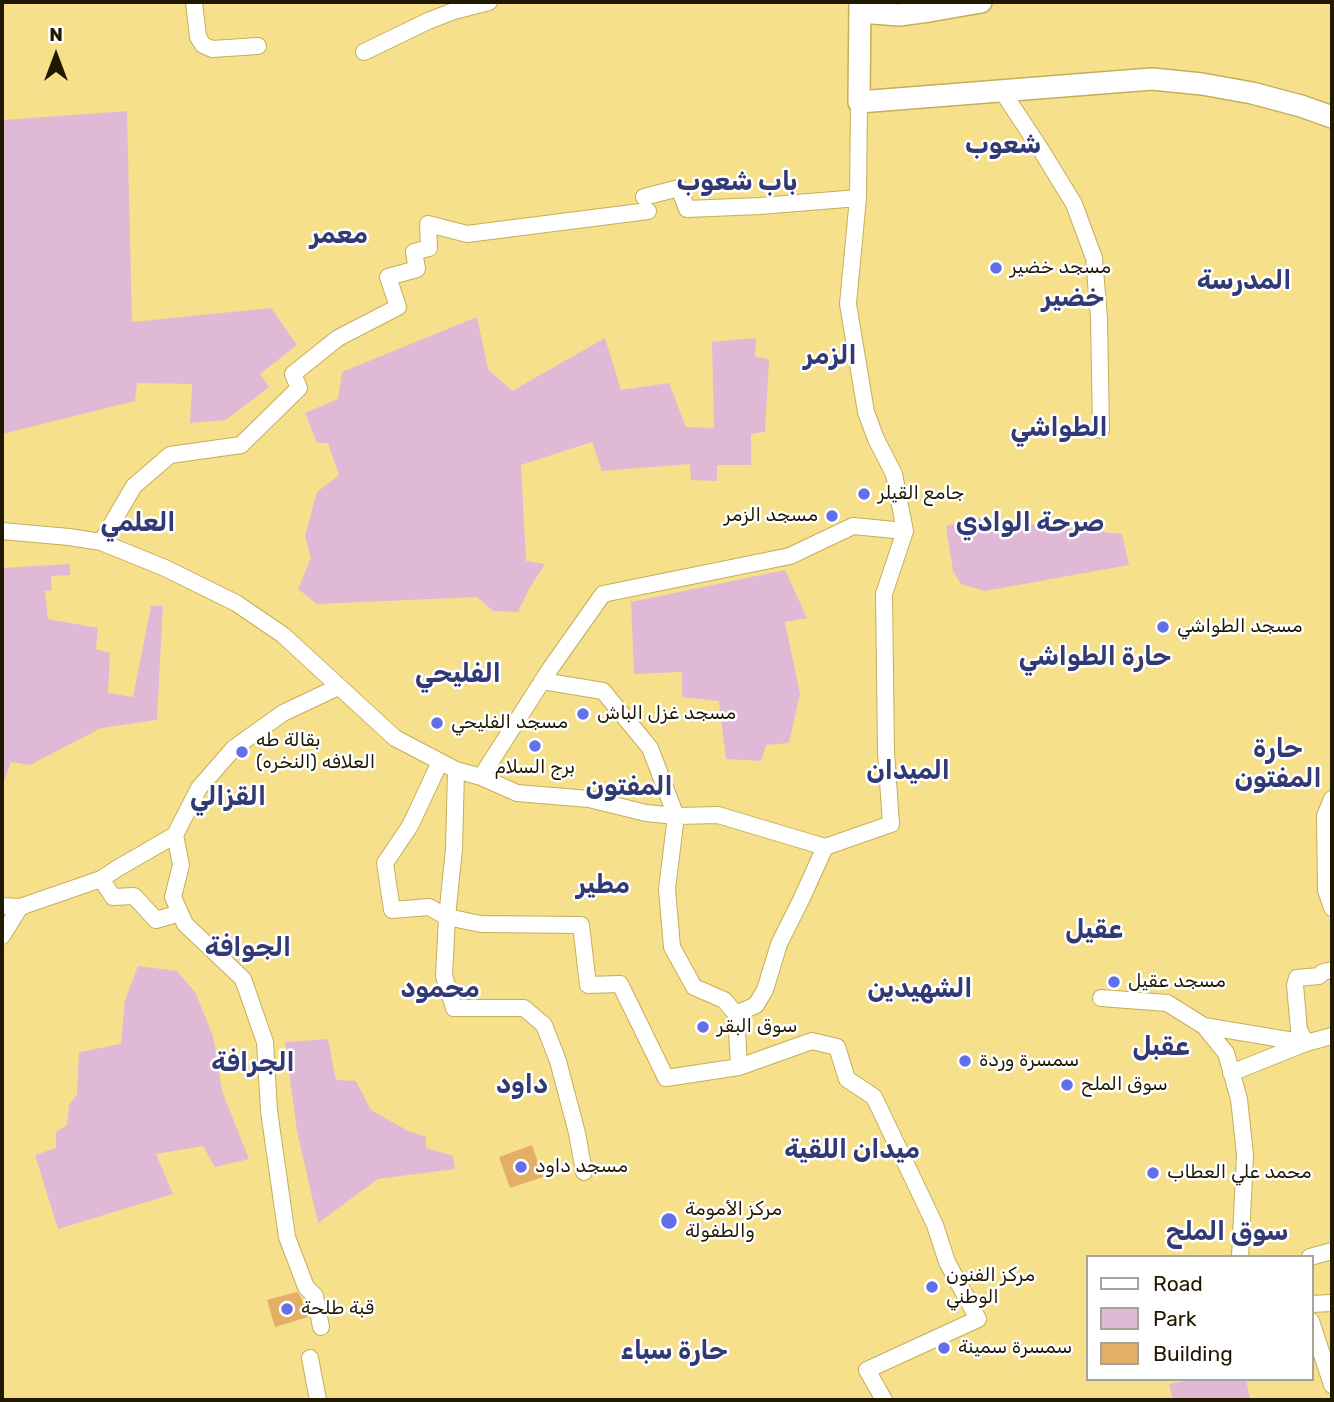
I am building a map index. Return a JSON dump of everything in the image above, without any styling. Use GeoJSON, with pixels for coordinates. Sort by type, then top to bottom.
{"type":"FeatureCollection","features":[{"type":"Feature","properties":{"kind":"street"},"geometry":{"type":"LineString","coordinates":[[194,2],[198,37],[203,45],[212,49],[258,46]]}},
{"type":"Feature","properties":{"kind":"street"},"geometry":{"type":"LineString","coordinates":[[364,52],[428,21],[489,2]]}},
{"type":"Feature","properties":{"kind":"street"},"geometry":{"type":"LineString","coordinates":[[2,531],[101,542],[165,568],[236,603],[282,635],[395,738],[456,770],[517,793],[589,799],[646,813],[676,816],[718,815],[825,847],[891,824],[886,752],[884,594],[905,531],[894,474],[866,412],[848,304],[858,198],[860,7],[899,15],[981,2]]}},
{"type":"Feature","properties":{"kind":"street"},"geometry":{"type":"LineString","coordinates":[[859,103],[1152,79],[1252,93],[1332,117]]}},
{"type":"Feature","properties":{"kind":"street"},"geometry":{"type":"LineString","coordinates":[[1002,91],[1074,204],[1094,258],[1099,318],[1101,430]]}},
{"type":"Feature","properties":{"kind":"street"},"geometry":{"type":"LineString","coordinates":[[101,542],[134,486],[170,455],[241,445],[299,388],[293,374],[338,338],[398,307],[388,276],[416,269],[415,252],[429,248],[428,224],[467,234],[646,204],[679,188],[687,209],[858,198]]}},
{"type":"Feature","properties":{"kind":"street"},"geometry":{"type":"LineString","coordinates":[[481,778],[541,681],[603,594],[790,556],[853,526],[905,531]]}},
{"type":"Feature","properties":{"kind":"street"},"geometry":{"type":"LineString","coordinates":[[541,681],[603,691],[650,748],[676,816],[667,889],[672,947],[694,987],[723,1000],[736,1014],[739,1067]]}},
{"type":"Feature","properties":{"kind":"street"},"geometry":{"type":"LineString","coordinates":[[2,906],[20,907],[102,879],[175,835],[199,788],[234,748],[283,713],[338,687]]}},
{"type":"Feature","properties":{"kind":"street"},"geometry":{"type":"LineString","coordinates":[[440,762],[410,827],[384,863],[392,909],[429,907],[447,917],[481,924],[581,925],[588,985],[620,984],[666,1078],[739,1067],[812,1041],[837,1047],[847,1079],[874,1097],[935,1225],[947,1262],[978,1319],[867,1370],[882,1396]]}},
{"type":"Feature","properties":{"kind":"street"},"geometry":{"type":"LineString","coordinates":[[456,770],[454,849],[444,976],[454,1009],[524,1009],[544,1025],[558,1061],[584,1172]]}},
{"type":"Feature","properties":{"kind":"street"},"geometry":{"type":"LineString","coordinates":[[1332,799],[1325,822],[1326,890],[1332,908]]}},
{"type":"Feature","properties":{"kind":"street"},"geometry":{"type":"LineString","coordinates":[[175,835],[181,865],[173,897],[184,924],[243,979],[265,1042],[269,1111],[287,1237],[306,1287],[315,1296],[321,1327]]}},
{"type":"Feature","properties":{"kind":"street"},"geometry":{"type":"LineString","coordinates":[[736,1014],[756,1005],[765,990],[779,944],[825,847]]}},
{"type":"Feature","properties":{"kind":"street"},"geometry":{"type":"LineString","coordinates":[[102,879],[113,897],[134,896],[156,920],[180,913]]}},
{"type":"Feature","properties":{"kind":"street"},"geometry":{"type":"LineString","coordinates":[[2,936],[20,907]]}},
{"type":"Feature","properties":{"kind":"street"},"geometry":{"type":"LineString","coordinates":[[1306,1043],[1299,1030],[1295,985],[1297,978],[1319,976],[1332,970]]}},
{"type":"Feature","properties":{"kind":"street"},"geometry":{"type":"LineString","coordinates":[[1101,998],[1167,1003],[1204,1026],[1226,1053],[1239,1098],[1245,1155],[1240,1255]]}},
{"type":"Feature","properties":{"kind":"street"},"geometry":{"type":"LineString","coordinates":[[1204,1026],[1306,1043]]}},
{"type":"Feature","properties":{"kind":"street"},"geometry":{"type":"LineString","coordinates":[[1231,1073],[1306,1043],[1332,1036]]}},
{"type":"Feature","properties":{"kind":"street"},"geometry":{"type":"LineString","coordinates":[[1313,1256],[1332,1251]]}},
{"type":"Feature","properties":{"kind":"street"},"geometry":{"type":"LineString","coordinates":[[1313,1304],[1332,1303]]}},
{"type":"Feature","properties":{"kind":"street"},"geometry":{"type":"LineString","coordinates":[[1313,1327],[1332,1385]]}},
{"type":"Feature","properties":{"kind":"street"},"geometry":{"type":"LineString","coordinates":[[310,1358],[318,1400]]}},
{"type":"Feature","properties":{"kind":"green space"},"geometry":{"type":"Polygon","coordinates":[[[127,111],[132,322],[271,308],[297,345],[260,374],[269,387],[226,420],[190,423],[192,384],[137,383],[135,401],[2,434],[2,120],[127,111]]]}},
{"type":"Feature","properties":{"kind":"green space"},"geometry":{"type":"Polygon","coordinates":[[[477,317],[488,369],[512,391],[605,338],[621,390],[669,383],[686,427],[714,428],[712,342],[756,338],[755,357],[769,359],[765,432],[751,434],[751,465],[717,465],[717,481],[691,480],[690,464],[602,471],[592,442],[521,465],[526,561],[545,564],[518,612],[493,611],[477,597],[317,604],[298,589],[311,558],[305,536],[317,492],[339,475],[328,443],[317,443],[305,413],[338,399],[342,372],[477,317]]]}},
{"type":"Feature","properties":{"kind":"green space"},"geometry":{"type":"Polygon","coordinates":[[[976,518],[1122,534],[1129,565],[985,591],[961,584],[953,571],[946,526],[976,518]]]}},
{"type":"Feature","properties":{"kind":"green space"},"geometry":{"type":"Polygon","coordinates":[[[70,564],[70,575],[51,576],[52,590],[45,591],[48,619],[98,628],[96,649],[110,653],[108,693],[133,697],[151,606],[163,606],[157,720],[101,728],[30,765],[11,762],[2,787],[2,568],[70,564]]]}},
{"type":"Feature","properties":{"kind":"green space"},"geometry":{"type":"Polygon","coordinates":[[[785,570],[807,618],[785,622],[800,694],[789,743],[766,745],[761,761],[726,759],[719,701],[682,697],[682,672],[634,674],[631,602],[785,570]]]}},
{"type":"Feature","properties":{"kind":"green space"},"geometry":{"type":"Polygon","coordinates":[[[138,966],[177,971],[195,992],[213,1036],[222,1091],[249,1159],[215,1167],[203,1146],[156,1154],[173,1194],[58,1229],[35,1155],[56,1148],[56,1132],[67,1125],[69,1105],[77,1095],[79,1052],[121,1044],[125,1000],[138,966]]]}},
{"type":"Feature","properties":{"kind":"green space"},"geometry":{"type":"Polygon","coordinates":[[[328,1039],[336,1080],[356,1081],[371,1110],[408,1131],[426,1137],[426,1148],[453,1156],[455,1169],[378,1179],[318,1223],[297,1131],[285,1042],[328,1039]]]}},
{"type":"Feature","properties":{"kind":"green space"},"geometry":{"type":"Polygon","coordinates":[[[1186,1381],[1246,1381],[1250,1400],[1173,1400],[1169,1384],[1186,1381]]]}},
{"type":"Feature","properties":{"kind":"building","name":"مسجد داود"},"geometry":{"type":"Polygon","coordinates":[[[532,1145],[543,1177],[510,1188],[499,1157],[532,1145]]]}},
{"type":"Feature","properties":{"kind":"building","name":"قبة طلحة"},"geometry":{"type":"Polygon","coordinates":[[[297,1292],[308,1317],[275,1327],[267,1300],[297,1292]]]}},
{"type":"Feature","properties":{"kind":"place","name":"مسجد خضير"},"geometry":{"type":"Point","coordinates":[996,268]}},
{"type":"Feature","properties":{"kind":"place","name":"جامع القيلر"},"geometry":{"type":"Point","coordinates":[864,494]}},
{"type":"Feature","properties":{"kind":"place","name":"مسجد الزمر"},"geometry":{"type":"Point","coordinates":[832,516]}},
{"type":"Feature","properties":{"kind":"place","name":"مسجد الطواشي"},"geometry":{"type":"Point","coordinates":[1163,627]}},
{"type":"Feature","properties":{"kind":"place","name":"مسجد غزل الباش"},"geometry":{"type":"Point","coordinates":[583,714]}},
{"type":"Feature","properties":{"kind":"place","name":"مسجد الفليحي"},"geometry":{"type":"Point","coordinates":[437,723]}},
{"type":"Feature","properties":{"kind":"place","name":"برج السلام"},"geometry":{"type":"Point","coordinates":[535,746]}},
{"type":"Feature","properties":{"kind":"place","name":"بقالة طه العلافه (النخره)"},"geometry":{"type":"Point","coordinates":[242,752]}},
{"type":"Feature","properties":{"kind":"place","name":"مسجد عقيل"},"geometry":{"type":"Point","coordinates":[1114,982]}},
{"type":"Feature","properties":{"kind":"place","name":"سوق البقر"},"geometry":{"type":"Point","coordinates":[703,1027]}},
{"type":"Feature","properties":{"kind":"place","name":"سمسرة وردة"},"geometry":{"type":"Point","coordinates":[965,1061]}},
{"type":"Feature","properties":{"kind":"place","name":"سوق الملح"},"geometry":{"type":"Point","coordinates":[1067,1085]}},
{"type":"Feature","properties":{"kind":"place","name":"مسجد داود"},"geometry":{"type":"Point","coordinates":[521,1167]}},
{"type":"Feature","properties":{"kind":"place","name":"محمد علي العطاب"},"geometry":{"type":"Point","coordinates":[1153,1173]}},
{"type":"Feature","properties":{"kind":"place","name":"مركز الأمومة والطفولة"},"geometry":{"type":"Point","coordinates":[669,1221]}},
{"type":"Feature","properties":{"kind":"place","name":"مركز الفنون الوطني"},"geometry":{"type":"Point","coordinates":[932,1287]}},
{"type":"Feature","properties":{"kind":"place","name":"قبة طلحة"},"geometry":{"type":"Point","coordinates":[287,1309]}},
{"type":"Feature","properties":{"kind":"place","name":"سمسرة سمينة"},"geometry":{"type":"Point","coordinates":[944,1348]}},
{"type":"Feature","properties":{"kind":"district","name":"شعوب"},"geometry":{"type":"Point","coordinates":[1003,145]}},
{"type":"Feature","properties":{"kind":"district","name":"باب شعوب"},"geometry":{"type":"Point","coordinates":[737,182]}},
{"type":"Feature","properties":{"kind":"district","name":"معمر"},"geometry":{"type":"Point","coordinates":[339,235]}},
{"type":"Feature","properties":{"kind":"district","name":"المدرسة"},"geometry":{"type":"Point","coordinates":[1244,281]}},
{"type":"Feature","properties":{"kind":"district","name":"خضير"},"geometry":{"type":"Point","coordinates":[1073,298]}},
{"type":"Feature","properties":{"kind":"district","name":"الزمر"},"geometry":{"type":"Point","coordinates":[830,356]}},
{"type":"Feature","properties":{"kind":"district","name":"الطواشي"},"geometry":{"type":"Point","coordinates":[1059,428]}},
{"type":"Feature","properties":{"kind":"district","name":"العلمي"},"geometry":{"type":"Point","coordinates":[138,523]}},
{"type":"Feature","properties":{"kind":"district","name":"صرحة الوادي"},"geometry":{"type":"Point","coordinates":[1030,523]}},
{"type":"Feature","properties":{"kind":"district","name":"حارة الطواشي"},"geometry":{"type":"Point","coordinates":[1095,657]}},
{"type":"Feature","properties":{"kind":"district","name":"الفليحي"},"geometry":{"type":"Point","coordinates":[458,674]}},
{"type":"Feature","properties":{"kind":"district","name":"حارة المفتون"},"geometry":{"type":"Point","coordinates":[1278,764]}},
{"type":"Feature","properties":{"kind":"district","name":"الميدان"},"geometry":{"type":"Point","coordinates":[908,771]}},
{"type":"Feature","properties":{"kind":"district","name":"المفتون"},"geometry":{"type":"Point","coordinates":[629,787]}},
{"type":"Feature","properties":{"kind":"district","name":"القزالي"},"geometry":{"type":"Point","coordinates":[228,797]}},
{"type":"Feature","properties":{"kind":"district","name":"مطير"},"geometry":{"type":"Point","coordinates":[603,885]}},
{"type":"Feature","properties":{"kind":"district","name":"عقيل"},"geometry":{"type":"Point","coordinates":[1094,930]}},
{"type":"Feature","properties":{"kind":"district","name":"الجوافة"},"geometry":{"type":"Point","coordinates":[248,948]}},
{"type":"Feature","properties":{"kind":"district","name":"محمود"},"geometry":{"type":"Point","coordinates":[440,989]}},
{"type":"Feature","properties":{"kind":"district","name":"الشهيدين"},"geometry":{"type":"Point","coordinates":[920,989]}},
{"type":"Feature","properties":{"kind":"district","name":"عقبل"},"geometry":{"type":"Point","coordinates":[1161,1047]}},
{"type":"Feature","properties":{"kind":"district","name":"الجرافة"},"geometry":{"type":"Point","coordinates":[253,1063]}},
{"type":"Feature","properties":{"kind":"district","name":"داود"},"geometry":{"type":"Point","coordinates":[522,1085]}},
{"type":"Feature","properties":{"kind":"district","name":"ميدان اللقية"},"geometry":{"type":"Point","coordinates":[852,1150]}},
{"type":"Feature","properties":{"kind":"district","name":"سوق الملح"},"geometry":{"type":"Point","coordinates":[1227,1232]}},
{"type":"Feature","properties":{"kind":"district","name":"حارة سباء"},"geometry":{"type":"Point","coordinates":[674,1351]}}]}
